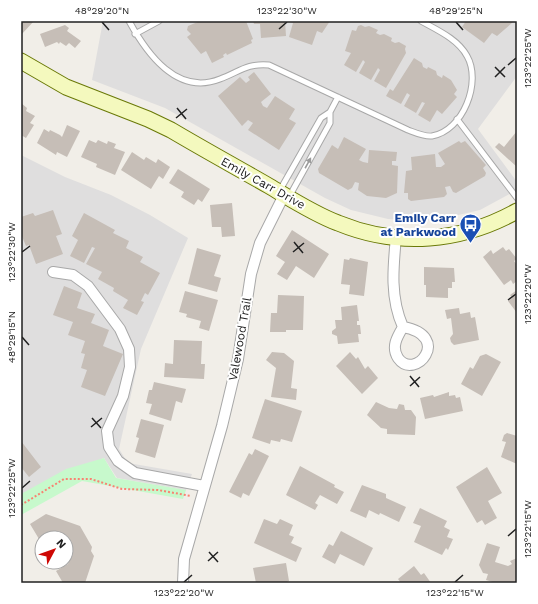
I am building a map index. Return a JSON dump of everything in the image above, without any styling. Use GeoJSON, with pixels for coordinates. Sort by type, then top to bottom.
{"type":"FeatureCollection","features":[{"type":"Feature","properties":{"kind":"street","name":"Emily Carr Drive"},"geometry":{"type":"LineString","coordinates":[[21,61],[66,87],[148,119],[171,130],[284,195],[338,223],[371,234],[396,237],[433,238],[466,233],[498,221],[517,211]]}},
{"type":"Feature","properties":{"kind":"street","name":"Valewood Trail"},"geometry":{"type":"LineString","coordinates":[[183,583],[184,559],[200,498],[222,426],[238,359],[251,274],[260,243],[284,195]]}},
{"type":"Feature","properties":{"kind":"street"},"geometry":{"type":"LineString","coordinates":[[396,237],[393,270],[394,293],[398,315],[403,326]]}},
{"type":"Feature","properties":{"kind":"street"},"geometry":{"type":"LineString","coordinates":[[53,272],[73,275],[88,286],[120,329],[129,348],[130,367],[123,396],[107,431],[109,447],[118,461],[135,473],[204,486]]}},
{"type":"Feature","properties":{"kind":"lane"},"geometry":{"type":"LineString","coordinates":[[128,21],[147,52],[163,68],[173,75],[194,83],[213,82],[250,65],[269,65],[408,130],[431,136],[446,131],[457,119],[470,95],[472,76],[471,66],[467,56],[454,42],[421,21]]}},
{"type":"Feature","properties":{"kind":"lane"},"geometry":{"type":"LineString","coordinates":[[136,34],[159,21]]}},
{"type":"Feature","properties":{"kind":"lane"},"geometry":{"type":"LineString","coordinates":[[284,195],[330,123],[330,112],[338,97]]}},
{"type":"Feature","properties":{"kind":"lane"},"geometry":{"type":"LineString","coordinates":[[284,195],[320,118],[330,112]]}},
{"type":"Feature","properties":{"kind":"lane"},"geometry":{"type":"LineString","coordinates":[[457,119],[517,198]]}},
{"type":"Feature","properties":{"kind":"path"},"geometry":{"type":"LineString","coordinates":[[21,505],[64,479],[91,479],[122,489],[158,490],[200,498]]}},
{"type":"Feature","properties":{"kind":"shaded area"},"geometry":{"type":"Polygon","coordinates":[[[103,21],[517,21],[517,76],[478,129],[517,182],[517,190],[480,210],[437,220],[416,221],[388,219],[351,210],[325,198],[165,108],[92,80],[103,21]]]}},
{"type":"Feature","properties":{"kind":"shaded area"},"geometry":{"type":"Polygon","coordinates":[[[21,155],[65,177],[111,195],[150,215],[188,238],[141,349],[119,449],[128,463],[192,474],[186,490],[117,478],[104,458],[21,495],[21,155]]]}},
{"type":"Feature","properties":{"kind":"green space"},"geometry":{"type":"Polygon","coordinates":[[[104,458],[116,478],[186,490],[183,499],[82,481],[21,515],[21,494],[66,469],[104,458]]]}},
{"type":"Feature","properties":{"kind":"building"},"geometry":{"type":"Polygon","coordinates":[[[21,21],[34,21],[21,35],[21,21]]]}},
{"type":"Feature","properties":{"kind":"building"},"geometry":{"type":"Polygon","coordinates":[[[200,21],[246,21],[253,39],[251,40],[252,43],[227,55],[226,53],[223,55],[224,57],[212,63],[206,51],[201,54],[187,37],[191,34],[187,30],[188,26],[200,21]]]}},
{"type":"Feature","properties":{"kind":"building"},"geometry":{"type":"Polygon","coordinates":[[[253,21],[285,21],[286,36],[261,38],[260,24],[254,24],[253,21]]]}},
{"type":"Feature","properties":{"kind":"building"},"geometry":{"type":"Polygon","coordinates":[[[287,21],[330,21],[322,33],[317,31],[312,45],[289,37],[293,23],[287,21]]]}},
{"type":"Feature","properties":{"kind":"building"},"geometry":{"type":"Polygon","coordinates":[[[466,21],[513,22],[497,36],[492,33],[484,43],[462,27],[466,21]]]}},
{"type":"Feature","properties":{"kind":"building"},"geometry":{"type":"Polygon","coordinates":[[[65,25],[69,28],[67,31],[81,41],[75,48],[69,43],[66,46],[60,42],[59,44],[57,42],[45,47],[40,34],[65,25]]]}},
{"type":"Feature","properties":{"kind":"building"},"geometry":{"type":"Polygon","coordinates":[[[361,25],[365,27],[369,26],[378,30],[376,33],[380,35],[384,34],[392,38],[391,41],[395,43],[399,42],[406,46],[406,53],[386,88],[374,81],[380,70],[378,68],[371,80],[359,73],[365,62],[363,60],[356,72],[344,65],[351,53],[345,51],[352,30],[356,31],[358,26],[361,25]]]}},
{"type":"Feature","properties":{"kind":"building"},"geometry":{"type":"Polygon","coordinates":[[[414,58],[422,63],[423,67],[427,69],[428,67],[436,71],[437,75],[442,78],[443,75],[451,80],[457,90],[454,94],[457,97],[442,114],[437,110],[430,122],[418,115],[425,103],[422,102],[416,113],[404,106],[410,95],[407,93],[401,104],[386,96],[390,89],[393,91],[414,58]]]}},
{"type":"Feature","properties":{"kind":"building"},"geometry":{"type":"Polygon","coordinates":[[[254,72],[271,94],[261,102],[263,106],[267,108],[275,96],[295,109],[289,119],[296,123],[279,150],[248,130],[253,123],[248,120],[242,126],[218,96],[240,77],[246,83],[250,80],[248,77],[254,72]]]}},
{"type":"Feature","properties":{"kind":"building"},"geometry":{"type":"Polygon","coordinates":[[[21,103],[27,108],[26,111],[35,116],[30,123],[34,125],[26,138],[21,135],[21,103]]]}},
{"type":"Feature","properties":{"kind":"building"},"geometry":{"type":"Polygon","coordinates":[[[67,125],[80,131],[67,157],[57,152],[56,155],[37,143],[44,129],[49,132],[50,130],[62,137],[67,125]]]}},
{"type":"Feature","properties":{"kind":"building"},"geometry":{"type":"Polygon","coordinates":[[[517,131],[517,167],[495,147],[499,143],[504,147],[517,131]]]}},
{"type":"Feature","properties":{"kind":"building"},"geometry":{"type":"Polygon","coordinates":[[[344,137],[366,149],[359,160],[363,162],[368,163],[369,150],[397,152],[396,161],[392,161],[392,165],[398,166],[397,193],[386,198],[367,196],[358,190],[359,183],[355,182],[352,188],[348,190],[319,173],[318,169],[332,145],[338,149],[344,137]]]}},
{"type":"Feature","properties":{"kind":"building"},"geometry":{"type":"Polygon","coordinates":[[[89,140],[96,143],[98,140],[107,144],[108,141],[116,144],[114,148],[125,152],[115,175],[96,167],[97,164],[81,157],[89,140]]]}},
{"type":"Feature","properties":{"kind":"building"},"geometry":{"type":"Polygon","coordinates":[[[459,141],[461,143],[465,141],[486,165],[483,168],[486,173],[485,176],[456,193],[453,192],[450,186],[445,187],[447,194],[444,197],[411,201],[408,199],[408,193],[404,193],[406,171],[412,170],[411,157],[435,154],[436,167],[441,167],[445,164],[438,153],[459,141]]]}},
{"type":"Feature","properties":{"kind":"building"},"geometry":{"type":"Polygon","coordinates":[[[132,152],[144,160],[146,157],[156,163],[158,159],[170,167],[163,179],[159,176],[151,189],[121,170],[132,152]]]}},
{"type":"Feature","properties":{"kind":"building"},"geometry":{"type":"Polygon","coordinates":[[[178,169],[210,189],[202,202],[198,199],[194,205],[181,197],[184,192],[169,183],[178,169]]]}},
{"type":"Feature","properties":{"kind":"building"},"geometry":{"type":"Polygon","coordinates":[[[232,203],[235,236],[222,237],[221,227],[212,227],[210,205],[232,203]]]}},
{"type":"Feature","properties":{"kind":"building"},"geometry":{"type":"Polygon","coordinates":[[[53,210],[62,234],[56,236],[63,254],[36,264],[29,245],[26,246],[21,234],[21,217],[33,213],[35,216],[53,210]]]}},
{"type":"Feature","properties":{"kind":"building"},"geometry":{"type":"Polygon","coordinates":[[[84,213],[115,230],[113,233],[129,241],[126,248],[143,257],[140,262],[160,273],[148,295],[145,293],[141,301],[144,302],[137,315],[123,308],[128,300],[113,291],[114,288],[98,279],[102,272],[86,264],[95,248],[92,247],[84,263],[70,256],[78,240],[72,236],[84,213]]]}},
{"type":"Feature","properties":{"kind":"building"},"geometry":{"type":"Polygon","coordinates":[[[292,230],[329,254],[314,278],[296,266],[287,280],[277,274],[285,262],[276,256],[292,230]]]}},
{"type":"Feature","properties":{"kind":"building"},"geometry":{"type":"Polygon","coordinates":[[[503,247],[506,251],[509,249],[517,259],[514,261],[517,265],[517,281],[513,284],[511,280],[504,285],[483,257],[491,250],[493,254],[503,247]]]}},
{"type":"Feature","properties":{"kind":"building"},"geometry":{"type":"Polygon","coordinates":[[[197,248],[221,255],[214,276],[221,278],[217,292],[188,284],[197,248]]]}},
{"type":"Feature","properties":{"kind":"building"},"geometry":{"type":"Polygon","coordinates":[[[350,258],[368,262],[364,296],[349,294],[350,285],[341,284],[344,259],[349,260],[350,258]]]}},
{"type":"Feature","properties":{"kind":"building"},"geometry":{"type":"Polygon","coordinates":[[[424,267],[454,268],[455,282],[452,282],[452,288],[448,288],[448,298],[426,297],[424,267]]]}},
{"type":"Feature","properties":{"kind":"building"},"geometry":{"type":"Polygon","coordinates":[[[64,286],[82,293],[77,308],[95,314],[91,323],[109,330],[103,346],[123,354],[105,396],[81,387],[87,370],[81,368],[85,354],[81,353],[85,341],[68,335],[73,322],[53,315],[64,286]]]}},
{"type":"Feature","properties":{"kind":"building"},"geometry":{"type":"Polygon","coordinates":[[[517,290],[517,313],[508,301],[512,298],[510,295],[517,290]]]}},
{"type":"Feature","properties":{"kind":"building"},"geometry":{"type":"Polygon","coordinates":[[[185,291],[218,300],[209,331],[199,328],[201,321],[186,317],[187,314],[179,312],[185,291]]]}},
{"type":"Feature","properties":{"kind":"building"},"geometry":{"type":"Polygon","coordinates":[[[278,295],[304,296],[303,330],[270,332],[271,313],[277,313],[278,295]]]}},
{"type":"Feature","properties":{"kind":"building"},"geometry":{"type":"Polygon","coordinates":[[[357,305],[359,321],[357,321],[357,325],[360,325],[361,334],[358,334],[359,342],[338,344],[337,336],[332,334],[332,331],[336,328],[335,320],[342,320],[341,307],[357,305]]]}},
{"type":"Feature","properties":{"kind":"building"},"geometry":{"type":"Polygon","coordinates":[[[459,308],[460,314],[470,312],[471,318],[475,317],[479,340],[454,345],[451,342],[450,338],[453,334],[451,318],[447,319],[445,310],[459,308]]]}},
{"type":"Feature","properties":{"kind":"building"},"geometry":{"type":"Polygon","coordinates":[[[174,340],[202,341],[201,364],[205,364],[204,379],[164,377],[165,363],[173,364],[174,340]]]}},
{"type":"Feature","properties":{"kind":"building"},"geometry":{"type":"Polygon","coordinates":[[[272,352],[284,353],[294,361],[291,388],[297,389],[296,400],[271,397],[276,368],[266,360],[272,352]]]}},
{"type":"Feature","properties":{"kind":"building"},"geometry":{"type":"Polygon","coordinates":[[[350,352],[356,359],[358,357],[365,369],[368,366],[378,378],[362,394],[336,366],[350,352]]]}},
{"type":"Feature","properties":{"kind":"building"},"geometry":{"type":"Polygon","coordinates":[[[486,354],[501,362],[482,396],[461,384],[470,367],[473,369],[480,356],[486,354]]]}},
{"type":"Feature","properties":{"kind":"building"},"geometry":{"type":"Polygon","coordinates":[[[154,382],[186,389],[182,403],[176,401],[171,421],[149,414],[152,404],[146,403],[149,390],[152,390],[154,382]]]}},
{"type":"Feature","properties":{"kind":"building"},"geometry":{"type":"Polygon","coordinates":[[[449,392],[449,396],[455,395],[456,398],[460,397],[463,411],[425,419],[420,398],[433,395],[434,397],[449,392]]]}},
{"type":"Feature","properties":{"kind":"building"},"geometry":{"type":"Polygon","coordinates":[[[265,399],[302,411],[292,442],[281,439],[280,442],[271,440],[270,444],[252,438],[265,399]]]}},
{"type":"Feature","properties":{"kind":"building"},"geometry":{"type":"Polygon","coordinates":[[[376,402],[389,408],[397,409],[399,404],[404,405],[405,410],[411,410],[416,417],[415,435],[387,434],[387,429],[381,428],[367,415],[376,402]]]}},
{"type":"Feature","properties":{"kind":"building"},"geometry":{"type":"Polygon","coordinates":[[[141,419],[164,425],[155,458],[135,452],[139,438],[136,437],[141,419]]]}},
{"type":"Feature","properties":{"kind":"building"},"geometry":{"type":"Polygon","coordinates":[[[507,433],[517,436],[517,464],[501,457],[506,442],[502,441],[504,435],[507,433]]]}},
{"type":"Feature","properties":{"kind":"building"},"geometry":{"type":"Polygon","coordinates":[[[21,441],[41,467],[29,477],[21,467],[21,441]]]}},
{"type":"Feature","properties":{"kind":"building"},"geometry":{"type":"Polygon","coordinates":[[[255,449],[269,456],[249,496],[243,493],[241,498],[229,492],[249,453],[252,455],[255,449]]]}},
{"type":"Feature","properties":{"kind":"building"},"geometry":{"type":"Polygon","coordinates":[[[300,466],[335,485],[334,487],[344,492],[337,504],[320,495],[315,503],[318,505],[315,510],[286,495],[300,466]]]}},
{"type":"Feature","properties":{"kind":"building"},"geometry":{"type":"Polygon","coordinates":[[[487,467],[502,493],[488,501],[497,518],[485,525],[482,520],[477,523],[456,487],[487,467]]]}},
{"type":"Feature","properties":{"kind":"building"},"geometry":{"type":"Polygon","coordinates":[[[362,485],[386,494],[386,498],[406,507],[399,522],[380,513],[379,515],[369,510],[366,518],[350,511],[362,485]]]}},
{"type":"Feature","properties":{"kind":"building"},"geometry":{"type":"Polygon","coordinates":[[[420,508],[447,521],[444,527],[450,530],[447,537],[453,539],[448,550],[446,548],[442,555],[414,542],[421,526],[413,523],[420,508]]]}},
{"type":"Feature","properties":{"kind":"building"},"geometry":{"type":"Polygon","coordinates":[[[46,514],[80,526],[92,547],[91,551],[94,556],[85,583],[63,583],[56,571],[74,570],[74,530],[34,531],[30,524],[46,514]]]}},
{"type":"Feature","properties":{"kind":"building"},"geometry":{"type":"Polygon","coordinates":[[[264,519],[277,524],[280,519],[293,525],[289,535],[294,537],[291,543],[302,548],[296,562],[254,543],[264,519]]]}},
{"type":"Feature","properties":{"kind":"building"},"geometry":{"type":"Polygon","coordinates":[[[341,531],[373,548],[364,566],[340,554],[335,564],[322,557],[329,544],[333,546],[341,531]]]}},
{"type":"Feature","properties":{"kind":"building"},"geometry":{"type":"Polygon","coordinates":[[[487,543],[500,547],[495,562],[508,566],[512,564],[510,561],[517,558],[517,583],[496,583],[486,580],[488,574],[483,573],[479,565],[487,543]]]}},
{"type":"Feature","properties":{"kind":"building"},"geometry":{"type":"Polygon","coordinates":[[[286,563],[289,581],[285,583],[256,583],[253,568],[286,563]]]}},
{"type":"Feature","properties":{"kind":"building"},"geometry":{"type":"Polygon","coordinates":[[[414,566],[421,575],[424,573],[431,583],[401,583],[398,579],[414,566]]]}},
{"type":"Feature","properties":{"kind":"place","name":"Emily Carr at Parkwood"},"geometry":{"type":"Point","coordinates":[471,244]}}]}
